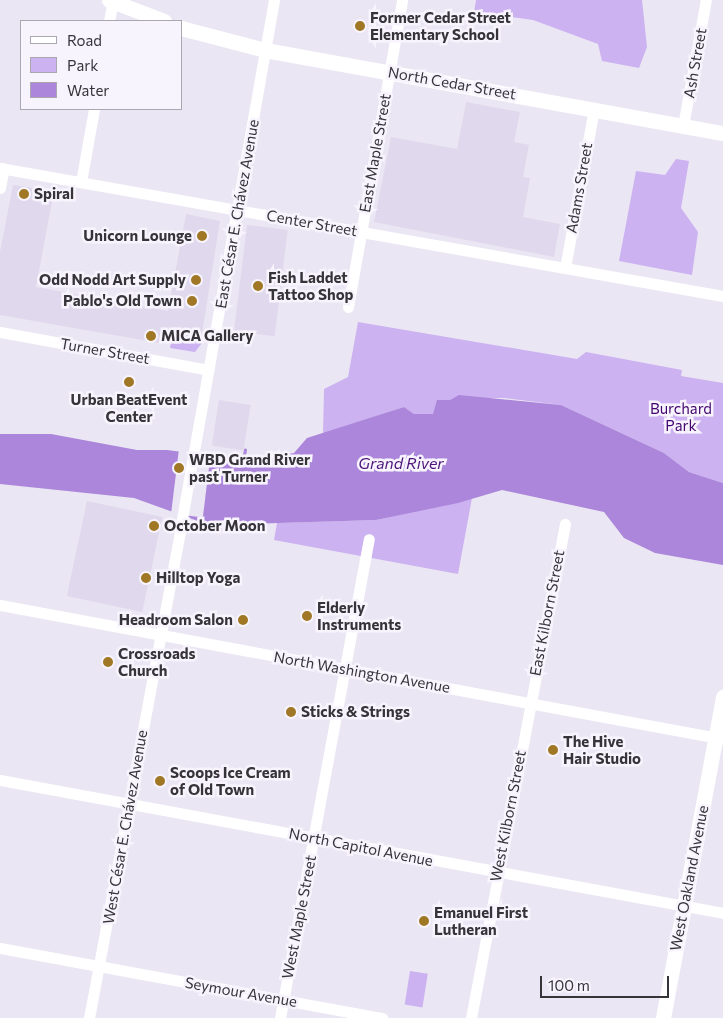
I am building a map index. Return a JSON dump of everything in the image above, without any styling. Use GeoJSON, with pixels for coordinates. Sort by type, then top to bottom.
{"type":"FeatureCollection","features":[{"type":"Feature","properties":{"kind":"main road"},"geometry":{"type":"LineString","coordinates":[[112,0],[162,20]]}},
{"type":"Feature","properties":{"kind":"main road","name":"North Cedar Street"},"geometry":{"type":"LineString","coordinates":[[182,28],[265,50],[594,108],[723,133]]}},
{"type":"Feature","properties":{"kind":"main road","name":"West Oakland Avenue"},"geometry":{"type":"LineString","coordinates":[[663,1018],[719,738],[723,697]]}},
{"type":"Feature","properties":{"kind":"street"},"geometry":{"type":"LineString","coordinates":[[110,20],[112,0]]}},
{"type":"Feature","properties":{"kind":"street","name":"East César E. Chávez Avenue"},"geometry":{"type":"LineString","coordinates":[[160,635],[210,370],[274,0]]}},
{"type":"Feature","properties":{"kind":"street","name":"East Maple Street"},"geometry":{"type":"LineString","coordinates":[[348,307],[402,0]]}},
{"type":"Feature","properties":{"kind":"street","name":"Ash Street"},"geometry":{"type":"LineString","coordinates":[[683,126],[706,0]]}},
{"type":"Feature","properties":{"kind":"street","name":"Adams Street"},"geometry":{"type":"LineString","coordinates":[[565,268],[594,108]]}},
{"type":"Feature","properties":{"kind":"street"},"geometry":{"type":"LineString","coordinates":[[81,182],[94,110]]}},
{"type":"Feature","properties":{"kind":"street"},"geometry":{"type":"LineString","coordinates":[[0,188],[2,168]]}},
{"type":"Feature","properties":{"kind":"street","name":"Center Street"},"geometry":{"type":"LineString","coordinates":[[2,168],[723,296]]}},
{"type":"Feature","properties":{"kind":"street","name":"Turner Street"},"geometry":{"type":"LineString","coordinates":[[0,332],[210,370]]}},
{"type":"Feature","properties":{"kind":"street","name":"East Kilborn Street"},"geometry":{"type":"LineString","coordinates":[[530,703],[565,524]]}},
{"type":"Feature","properties":{"kind":"street"},"geometry":{"type":"LineString","coordinates":[[345,669],[369,539]]}},
{"type":"Feature","properties":{"kind":"street","name":"North Washington Avenue"},"geometry":{"type":"LineString","coordinates":[[0,605],[719,738]]}},
{"type":"Feature","properties":{"kind":"street","name":"West César E. Chávez Avenue"},"geometry":{"type":"LineString","coordinates":[[88,1018],[160,635]]}},
{"type":"Feature","properties":{"kind":"street","name":"West Maple Street"},"geometry":{"type":"LineString","coordinates":[[280,1018],[345,669]]}},
{"type":"Feature","properties":{"kind":"street","name":"West Kilborn Street"},"geometry":{"type":"LineString","coordinates":[[471,1018],[530,703]]}},
{"type":"Feature","properties":{"kind":"street","name":"North Capitol Avenue"},"geometry":{"type":"LineString","coordinates":[[0,780],[723,913]]}},
{"type":"Feature","properties":{"kind":"street","name":"Seymour Avenue"},"geometry":{"type":"LineString","coordinates":[[0,948],[383,1018]]}},
{"type":"Feature","properties":{"kind":"shaded area"},"geometry":{"type":"Polygon","coordinates":[[[466,102],[520,112],[514,142],[529,145],[523,177],[530,178],[523,217],[560,224],[554,257],[374,222],[391,137],[457,149],[466,102]]]}},
{"type":"Feature","properties":{"kind":"shaded area"},"geometry":{"type":"Polygon","coordinates":[[[13,185],[54,191],[36,287],[168,311],[186,214],[220,221],[201,340],[167,334],[165,344],[0,315],[0,252],[13,185]]]}},
{"type":"Feature","properties":{"kind":"shaded area"},"geometry":{"type":"Polygon","coordinates":[[[247,225],[288,230],[275,336],[234,331],[247,225]]]}},
{"type":"Feature","properties":{"kind":"shaded area"},"geometry":{"type":"Polygon","coordinates":[[[219,400],[251,405],[243,450],[212,445],[219,400]]]}},
{"type":"Feature","properties":{"kind":"shaded area"},"geometry":{"type":"Polygon","coordinates":[[[87,501],[162,517],[142,612],[67,596],[87,501]]]}},
{"type":"Feature","properties":{"kind":"green space"},"geometry":{"type":"Polygon","coordinates":[[[476,0],[642,0],[647,47],[639,68],[602,61],[598,44],[533,20],[474,12],[476,0]]]}},
{"type":"Feature","properties":{"kind":"green space"},"geometry":{"type":"Polygon","coordinates":[[[676,159],[689,161],[681,208],[698,232],[692,275],[619,261],[636,171],[665,175],[676,159]]]}},
{"type":"Feature","properties":{"kind":"green space","name":"Burchard Park"},"geometry":{"type":"Polygon","coordinates":[[[358,322],[577,359],[586,352],[682,370],[681,376],[723,383],[723,483],[689,472],[664,453],[561,405],[505,398],[453,398],[433,414],[414,414],[404,407],[323,434],[324,389],[348,377],[358,322]]]}},
{"type":"Feature","properties":{"kind":"green space"},"geometry":{"type":"Polygon","coordinates":[[[172,338],[202,343],[195,352],[170,348],[172,338]]]}},
{"type":"Feature","properties":{"kind":"green space"},"geometry":{"type":"Polygon","coordinates":[[[472,498],[458,574],[274,540],[277,523],[376,520],[472,498]]]}},
{"type":"Feature","properties":{"kind":"green space"},"geometry":{"type":"Polygon","coordinates":[[[410,971],[428,974],[422,1007],[405,1005],[410,971]]]}},
{"type":"Feature","properties":{"kind":"water","name":"Grand River"},"geometry":{"type":"Polygon","coordinates":[[[459,395],[561,405],[664,453],[689,472],[723,483],[723,565],[655,553],[624,538],[604,512],[502,490],[458,503],[376,520],[209,525],[134,498],[0,484],[0,434],[51,434],[137,450],[167,450],[252,461],[294,453],[307,438],[404,407],[414,414],[433,414],[437,400],[450,400],[459,395]]]}},
{"type":"Feature","properties":{"kind":"pier"},"geometry":{"type":"Polygon","coordinates":[[[179,449],[211,453],[203,517],[171,514],[179,449]]]}},
{"type":"Feature","properties":{"kind":"waterway"},"geometry":{"type":"LineString","coordinates":[[244,455],[245,450]]}},
{"type":"Feature","properties":{"kind":"place","name":"Former Cedar Street Elementary School"},"geometry":{"type":"Point","coordinates":[360,26]}},
{"type":"Feature","properties":{"kind":"place","name":"Spiral"},"geometry":{"type":"Point","coordinates":[24,194]}},
{"type":"Feature","properties":{"kind":"place","name":"Unicorn Lounge"},"geometry":{"type":"Point","coordinates":[202,236]}},
{"type":"Feature","properties":{"kind":"place","name":"Odd Nodd Art Supply"},"geometry":{"type":"Point","coordinates":[196,280]}},
{"type":"Feature","properties":{"kind":"place","name":"Fish Laddet Tattoo Shop"},"geometry":{"type":"Point","coordinates":[258,286]}},
{"type":"Feature","properties":{"kind":"place","name":"Pablo's Old Town"},"geometry":{"type":"Point","coordinates":[192,301]}},
{"type":"Feature","properties":{"kind":"place","name":"MICA Gallery"},"geometry":{"type":"Point","coordinates":[151,336]}},
{"type":"Feature","properties":{"kind":"place","name":"Urban BeatEvent Center"},"geometry":{"type":"Point","coordinates":[129,382]}},
{"type":"Feature","properties":{"kind":"place","name":"WBD Grand River past Turner"},"geometry":{"type":"Point","coordinates":[179,468]}},
{"type":"Feature","properties":{"kind":"place","name":"October Moon"},"geometry":{"type":"Point","coordinates":[154,526]}},
{"type":"Feature","properties":{"kind":"place","name":"Hilltop Yoga"},"geometry":{"type":"Point","coordinates":[146,578]}},
{"type":"Feature","properties":{"kind":"place","name":"Elderly Instruments"},"geometry":{"type":"Point","coordinates":[307,616]}},
{"type":"Feature","properties":{"kind":"place","name":"Headroom Salon"},"geometry":{"type":"Point","coordinates":[243,620]}},
{"type":"Feature","properties":{"kind":"place","name":"Crossroads Church"},"geometry":{"type":"Point","coordinates":[108,662]}},
{"type":"Feature","properties":{"kind":"place","name":"Sticks & Strings"},"geometry":{"type":"Point","coordinates":[291,712]}},
{"type":"Feature","properties":{"kind":"place","name":"The Hive Hair Studio"},"geometry":{"type":"Point","coordinates":[553,750]}},
{"type":"Feature","properties":{"kind":"place","name":"Scoops Ice Cream of Old Town"},"geometry":{"type":"Point","coordinates":[160,781]}},
{"type":"Feature","properties":{"kind":"place","name":"Emanuel First Lutheran"},"geometry":{"type":"Point","coordinates":[424,921]}}]}
